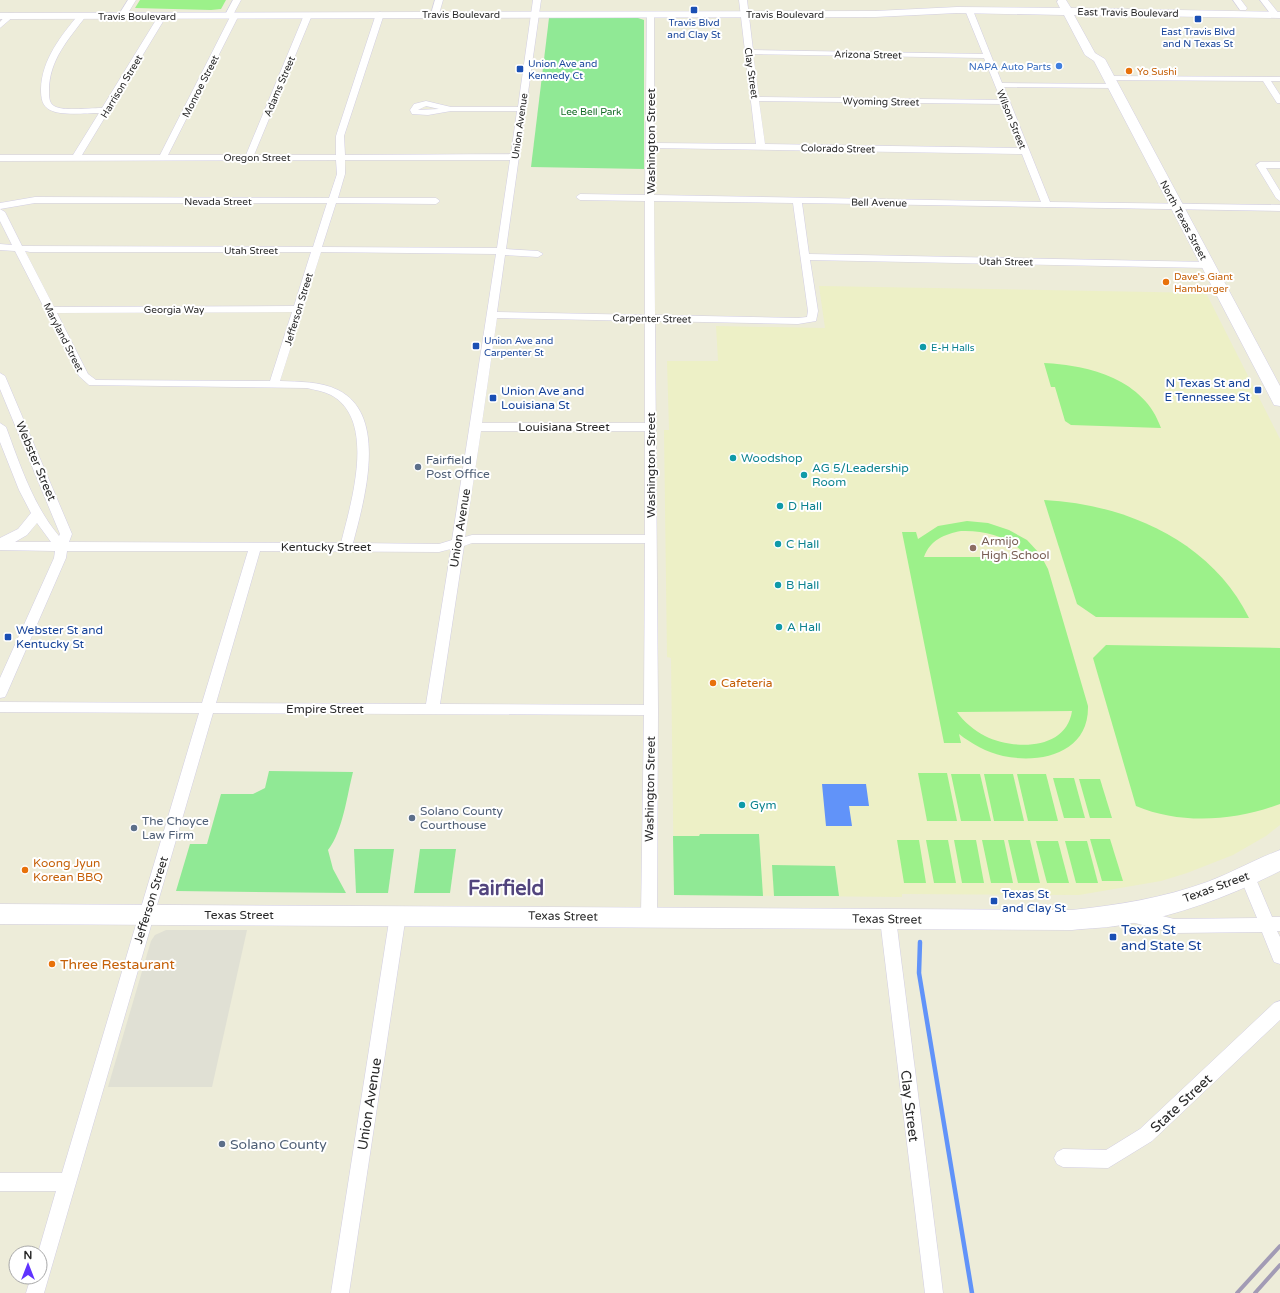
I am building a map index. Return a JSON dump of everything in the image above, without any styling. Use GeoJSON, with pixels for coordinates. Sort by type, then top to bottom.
{"type":"FeatureCollection","features":[{"type":"Feature","properties":{"kind":"main road","name":"North Texas Street"},"geometry":{"type":"LineString","coordinates":[[1061,0],[1075,13]]}},
{"type":"Feature","properties":{"kind":"main road","name":"North Texas Street"},"geometry":{"type":"LineString","coordinates":[[1073,0],[1075,13],[1091,55],[1098,59],[1111,82],[1278,393]]}},
{"type":"Feature","properties":{"kind":"main road","name":"Travis Boulevard"},"geometry":{"type":"LineString","coordinates":[[5,16],[745,14],[921,12],[932,15],[970,12],[1075,13]]}},
{"type":"Feature","properties":{"kind":"main road","name":"East Travis Boulevard"},"geometry":{"type":"LineString","coordinates":[[1075,13],[1179,16],[1188,14],[1278,15]]}},
{"type":"Feature","properties":{"kind":"main road","name":"Texas Street"},"geometry":{"type":"LineString","coordinates":[[0,914],[398,915],[1072,920],[1126,914],[1198,896],[1248,877],[1280,860]]}},
{"type":"Feature","properties":{"kind":"street"},"geometry":{"type":"LineString","coordinates":[[122,16],[132,0]]}},
{"type":"Feature","properties":{"kind":"street","name":"Monroe Street"},"geometry":{"type":"LineString","coordinates":[[163,157],[232,15],[237,0]]}},
{"type":"Feature","properties":{"kind":"street"},"geometry":{"type":"LineString","coordinates":[[435,14],[439,0]]}},
{"type":"Feature","properties":{"kind":"street","name":"Union Avenue"},"geometry":{"type":"LineString","coordinates":[[432,710],[476,426],[537,0]]}},
{"type":"Feature","properties":{"kind":"street","name":"Clay Street"},"geometry":{"type":"LineString","coordinates":[[743,0],[761,146]]}},
{"type":"Feature","properties":{"kind":"street"},"geometry":{"type":"LineString","coordinates":[[1237,0],[1243,8]]}},
{"type":"Feature","properties":{"kind":"street"},"geometry":{"type":"LineString","coordinates":[[1264,0],[1278,15]]}},
{"type":"Feature","properties":{"kind":"street","name":"Wilson Street"},"geometry":{"type":"LineString","coordinates":[[970,12],[1047,205]]}},
{"type":"Feature","properties":{"kind":"street","name":"Jefferson Street"},"geometry":{"type":"LineString","coordinates":[[274,384],[331,201],[341,174],[340,136],[380,14]]}},
{"type":"Feature","properties":{"kind":"street","name":"Washington Street"},"geometry":{"type":"LineString","coordinates":[[649,917],[652,427],[650,318],[650,14]]}},
{"type":"Feature","properties":{"kind":"street","name":"Harrison Street"},"geometry":{"type":"LineString","coordinates":[[78,156],[163,15]]}},
{"type":"Feature","properties":{"kind":"street","name":"Adams Street"},"geometry":{"type":"LineString","coordinates":[[249,157],[308,15]]}},
{"type":"Feature","properties":{"kind":"street"},"geometry":{"type":"LineString","coordinates":[[0,26],[5,16]]}},
{"type":"Feature","properties":{"kind":"street"},"geometry":{"type":"LineString","coordinates":[[82,16],[67,33],[52,58],[47,70],[44,84],[46,103],[49,108],[56,110],[105,111]]}},
{"type":"Feature","properties":{"kind":"street","name":"Arizona Street"},"geometry":{"type":"LineString","coordinates":[[749,52],[987,56]]}},
{"type":"Feature","properties":{"kind":"street"},"geometry":{"type":"LineString","coordinates":[[1265,79],[1280,101]]}},
{"type":"Feature","properties":{"kind":"street"},"geometry":{"type":"LineString","coordinates":[[999,86],[1111,82],[1280,79]]}},
{"type":"Feature","properties":{"kind":"street","name":"Wyoming Street"},"geometry":{"type":"LineString","coordinates":[[755,99],[1006,102]]}},
{"type":"Feature","properties":{"kind":"street"},"geometry":{"type":"LineString","coordinates":[[451,109],[522,109]]}},
{"type":"Feature","properties":{"kind":"street","name":"Colorado Street"},"geometry":{"type":"LineString","coordinates":[[650,145],[1025,151]]}},
{"type":"Feature","properties":{"kind":"street","name":"Oregon Street"},"geometry":{"type":"LineString","coordinates":[[0,158],[78,156],[515,157]]}},
{"type":"Feature","properties":{"kind":"street"},"geometry":{"type":"LineString","coordinates":[[1280,165],[1260,165],[1280,198]]}},
{"type":"Feature","properties":{"kind":"street","name":"Bell Avenue"},"geometry":{"type":"LineString","coordinates":[[580,197],[1280,208]]}},
{"type":"Feature","properties":{"kind":"street","name":"Nevada Street"},"geometry":{"type":"LineString","coordinates":[[0,206],[35,200],[436,201]]}},
{"type":"Feature","properties":{"kind":"street"},"geometry":{"type":"LineString","coordinates":[[797,201],[805,257]]}},
{"type":"Feature","properties":{"kind":"street","name":"Maryland Street"},"geometry":{"type":"LineString","coordinates":[[0,212],[84,376],[93,383],[184,385],[274,384]]}},
{"type":"Feature","properties":{"kind":"street","name":"Utah Street"},"geometry":{"type":"LineString","coordinates":[[0,247],[19,249],[489,250],[501,252]]}},
{"type":"Feature","properties":{"kind":"street"},"geometry":{"type":"LineString","coordinates":[[501,252],[538,254]]}},
{"type":"Feature","properties":{"kind":"street","name":"Utah Street"},"geometry":{"type":"LineString","coordinates":[[805,257],[1208,265]]}},
{"type":"Feature","properties":{"kind":"street","name":"Carpenter Street"},"geometry":{"type":"LineString","coordinates":[[492,315],[798,321],[812,319],[813,311],[805,257]]}},
{"type":"Feature","properties":{"kind":"street","name":"Georgia Way"},"geometry":{"type":"LineString","coordinates":[[50,310],[298,309]]}},
{"type":"Feature","properties":{"kind":"street","name":"Webster Street"},"geometry":{"type":"LineString","coordinates":[[0,376],[66,534],[61,546],[60,558],[0,693]]}},
{"type":"Feature","properties":{"kind":"street"},"geometry":{"type":"LineString","coordinates":[[274,384],[307,385],[327,388],[344,399],[355,416],[363,441],[364,462],[362,482],[346,547]]}},
{"type":"Feature","properties":{"kind":"street","name":"Louisiana Street"},"geometry":{"type":"LineString","coordinates":[[476,426],[652,427]]}},
{"type":"Feature","properties":{"kind":"street","name":"Webster Street"},"geometry":{"type":"LineString","coordinates":[[0,427],[25,489],[50,534],[61,546]]}},
{"type":"Feature","properties":{"kind":"street","name":"Webster Street"},"geometry":{"type":"LineString","coordinates":[[0,543],[22,534],[37,512]]}},
{"type":"Feature","properties":{"kind":"street","name":"Kentucky Street"},"geometry":{"type":"LineString","coordinates":[[0,546],[439,548],[472,539],[651,539]]}},
{"type":"Feature","properties":{"kind":"street","name":"Jefferson Street"},"geometry":{"type":"LineString","coordinates":[[48,1249],[255,547]]}},
{"type":"Feature","properties":{"kind":"street","name":"Empire Street"},"geometry":{"type":"LineString","coordinates":[[0,707],[651,710]]}},
{"type":"Feature","properties":{"kind":"street"},"geometry":{"type":"LineString","coordinates":[[1248,877],[1273,924],[1280,958]]}},
{"type":"Feature","properties":{"kind":"street","name":"Texas Street"},"geometry":{"type":"LineString","coordinates":[[1126,914],[1174,926],[1243,926],[1273,924]]}},
{"type":"Feature","properties":{"kind":"street","name":"Union Avenue"},"geometry":{"type":"LineString","coordinates":[[340,1293],[398,915]]}},
{"type":"Feature","properties":{"kind":"street","name":"Clay Street"},"geometry":{"type":"LineString","coordinates":[[888,919],[934,1293]]}},
{"type":"Feature","properties":{"kind":"street","name":"State Street"},"geometry":{"type":"LineString","coordinates":[[1063,1158],[1108,1159],[1146,1135],[1280,1009]]}},
{"type":"Feature","properties":{"kind":"street"},"geometry":{"type":"LineString","coordinates":[[0,1182],[67,1182]]}},
{"type":"Feature","properties":{"kind":"shaded area","name":"Armijo High School"},"geometry":{"type":"Polygon","coordinates":[[[819,286],[1206,293],[1280,439],[1280,825],[1266,836],[1233,855],[1187,873],[1161,881],[1079,895],[902,894],[902,897],[674,895],[671,658],[667,657],[664,430],[669,430],[667,361],[718,361],[716,326],[825,328],[819,286]]]}},
{"type":"Feature","properties":{"kind":"shaded area"},"geometry":{"type":"Polygon","coordinates":[[[166,930],[247,930],[212,1087],[108,1087],[151,941],[155,935],[166,930]]]}},
{"type":"Feature","properties":{"kind":"green space"},"geometry":{"type":"Polygon","coordinates":[[[140,0],[226,0],[221,9],[211,10],[135,8],[140,0]]]}},
{"type":"Feature","properties":{"kind":"green space","name":"Lee Bell Park"},"geometry":{"type":"Polygon","coordinates":[[[549,18],[638,18],[644,20],[644,169],[531,167],[549,18]]]}},
{"type":"Feature","properties":{"kind":"green space"},"geometry":{"type":"Polygon","coordinates":[[[1044,363],[1079,367],[1114,378],[1129,387],[1142,398],[1153,412],[1161,428],[1071,425],[1065,421],[1055,387],[1051,387],[1044,363]]]}},
{"type":"Feature","properties":{"kind":"green space"},"geometry":{"type":"Polygon","coordinates":[[[1044,500],[1075,503],[1105,509],[1135,519],[1163,532],[1189,548],[1212,568],[1233,591],[1249,618],[1096,617],[1077,604],[1044,500]]]}},
{"type":"Feature","properties":{"kind":"green space"},"geometry":{"type":"Polygon","coordinates":[[[967,521],[988,523],[1009,530],[1027,540],[1040,554],[1048,569],[1088,706],[1086,722],[1080,735],[1072,745],[1060,752],[1032,758],[1003,756],[980,747],[959,734],[961,743],[944,743],[902,532],[916,532],[918,539],[938,526],[967,521]],[[961,531],[944,536],[934,542],[924,557],[1027,557],[1014,544],[998,536],[980,532],[961,531]],[[1072,711],[957,712],[970,726],[985,736],[997,741],[1023,745],[1037,744],[1060,734],[1068,724],[1072,711]]]}},
{"type":"Feature","properties":{"kind":"green space"},"geometry":{"type":"Polygon","coordinates":[[[1106,645],[1280,648],[1280,804],[1245,814],[1208,818],[1171,816],[1136,806],[1093,658],[1106,645]]]}},
{"type":"Feature","properties":{"kind":"green space"},"geometry":{"type":"Polygon","coordinates":[[[269,771],[353,772],[341,823],[328,850],[333,869],[346,893],[176,891],[190,844],[207,844],[221,794],[253,794],[265,788],[269,771]]]}},
{"type":"Feature","properties":{"kind":"green space"},"geometry":{"type":"Polygon","coordinates":[[[918,773],[947,773],[957,821],[927,821],[918,773]]]}},
{"type":"Feature","properties":{"kind":"green space"},"geometry":{"type":"Polygon","coordinates":[[[951,774],[980,774],[991,821],[961,821],[951,774]]]}},
{"type":"Feature","properties":{"kind":"green space"},"geometry":{"type":"Polygon","coordinates":[[[984,774],[1013,774],[1024,821],[994,821],[984,774]]]}},
{"type":"Feature","properties":{"kind":"green space"},"geometry":{"type":"Polygon","coordinates":[[[1017,774],[1046,774],[1058,821],[1028,821],[1017,774]]]}},
{"type":"Feature","properties":{"kind":"green space"},"geometry":{"type":"Polygon","coordinates":[[[1053,778],[1074,778],[1085,818],[1064,818],[1053,778]]]}},
{"type":"Feature","properties":{"kind":"green space"},"geometry":{"type":"Polygon","coordinates":[[[1079,779],[1100,779],[1112,818],[1090,818],[1079,779]]]}},
{"type":"Feature","properties":{"kind":"green space"},"geometry":{"type":"Polygon","coordinates":[[[700,834],[759,834],[763,896],[674,895],[673,836],[699,836],[700,834]]]}},
{"type":"Feature","properties":{"kind":"green space"},"geometry":{"type":"Polygon","coordinates":[[[1090,839],[1110,839],[1123,881],[1102,881],[1090,839]]]}},
{"type":"Feature","properties":{"kind":"green space"},"geometry":{"type":"Polygon","coordinates":[[[897,840],[919,840],[926,883],[904,883],[897,840]]]}},
{"type":"Feature","properties":{"kind":"green space"},"geometry":{"type":"Polygon","coordinates":[[[926,840],[948,840],[956,883],[934,883],[926,840]]]}},
{"type":"Feature","properties":{"kind":"green space"},"geometry":{"type":"Polygon","coordinates":[[[954,840],[976,840],[984,883],[962,883],[954,840]]]}},
{"type":"Feature","properties":{"kind":"green space"},"geometry":{"type":"Polygon","coordinates":[[[982,840],[1004,840],[1013,883],[991,883],[982,840]]]}},
{"type":"Feature","properties":{"kind":"green space"},"geometry":{"type":"Polygon","coordinates":[[[1008,840],[1030,840],[1040,883],[1018,883],[1008,840]]]}},
{"type":"Feature","properties":{"kind":"green space"},"geometry":{"type":"Polygon","coordinates":[[[1036,841],[1058,841],[1069,883],[1047,883],[1036,841]]]}},
{"type":"Feature","properties":{"kind":"green space"},"geometry":{"type":"Polygon","coordinates":[[[1065,841],[1087,841],[1098,883],[1076,883],[1065,841]]]}},
{"type":"Feature","properties":{"kind":"green space"},"geometry":{"type":"Polygon","coordinates":[[[354,849],[394,849],[388,893],[356,893],[354,849]]]}},
{"type":"Feature","properties":{"kind":"green space"},"geometry":{"type":"Polygon","coordinates":[[[420,849],[456,849],[450,893],[414,893],[420,849]]]}},
{"type":"Feature","properties":{"kind":"green space"},"geometry":{"type":"Polygon","coordinates":[[[772,865],[835,866],[839,896],[774,896],[772,865]]]}},
{"type":"Feature","properties":{"kind":"water"},"geometry":{"type":"Polygon","coordinates":[[[822,784],[866,784],[869,806],[849,806],[852,826],[826,826],[822,784]]]}},
{"type":"Feature","properties":{"kind":"waterway"},"geometry":{"type":"LineString","coordinates":[[920,942],[919,973],[972,1293]]}},
{"type":"Feature","properties":{"kind":"railway"},"geometry":{"type":"LineString","coordinates":[[1237,1293],[1280,1246]]}},
{"type":"Feature","properties":{"kind":"railway"},"geometry":{"type":"LineString","coordinates":[[1255,1293],[1280,1265]]}},
{"type":"Feature","properties":{"kind":"place","name":"Travis Blvd and Clay St"},"geometry":{"type":"Point","coordinates":[694,10]}},
{"type":"Feature","properties":{"kind":"place","name":"East Travis Blvd and N Texas St"},"geometry":{"type":"Point","coordinates":[1198,19]}},
{"type":"Feature","properties":{"kind":"place","name":"NAPA Auto Parts"},"geometry":{"type":"Point","coordinates":[1059,66]}},
{"type":"Feature","properties":{"kind":"place","name":"Union Ave and Kennedy Ct"},"geometry":{"type":"Point","coordinates":[520,69]}},
{"type":"Feature","properties":{"kind":"place","name":"Yo Sushi"},"geometry":{"type":"Point","coordinates":[1129,71]}},
{"type":"Feature","properties":{"kind":"place","name":"Dave's Giant Hamburger"},"geometry":{"type":"Point","coordinates":[1166,282]}},
{"type":"Feature","properties":{"kind":"place","name":"Union Ave and Carpenter St"},"geometry":{"type":"Point","coordinates":[476,346]}},
{"type":"Feature","properties":{"kind":"place","name":"E-H Halls"},"geometry":{"type":"Point","coordinates":[923,347]}},
{"type":"Feature","properties":{"kind":"place","name":"N Texas St and E Tennessee St"},"geometry":{"type":"Point","coordinates":[1258,390]}},
{"type":"Feature","properties":{"kind":"place","name":"Union Ave and Louisiana St"},"geometry":{"type":"Point","coordinates":[493,398]}},
{"type":"Feature","properties":{"kind":"place","name":"Woodshop"},"geometry":{"type":"Point","coordinates":[733,458]}},
{"type":"Feature","properties":{"kind":"place","name":"Fairfield Post Office"},"geometry":{"type":"Point","coordinates":[418,467]}},
{"type":"Feature","properties":{"kind":"place","name":"AG 5/Leadership Room"},"geometry":{"type":"Point","coordinates":[804,475]}},
{"type":"Feature","properties":{"kind":"place","name":"D Hall"},"geometry":{"type":"Point","coordinates":[780,506]}},
{"type":"Feature","properties":{"kind":"place","name":"C Hall"},"geometry":{"type":"Point","coordinates":[778,544]}},
{"type":"Feature","properties":{"kind":"place","name":"Armijo High School"},"geometry":{"type":"Point","coordinates":[973,548]}},
{"type":"Feature","properties":{"kind":"place","name":"B Hall"},"geometry":{"type":"Point","coordinates":[778,585]}},
{"type":"Feature","properties":{"kind":"place","name":"A Hall"},"geometry":{"type":"Point","coordinates":[779,627]}},
{"type":"Feature","properties":{"kind":"place","name":"Webster St and Kentucky St"},"geometry":{"type":"Point","coordinates":[8,637]}},
{"type":"Feature","properties":{"kind":"place","name":"Cafeteria"},"geometry":{"type":"Point","coordinates":[713,683]}},
{"type":"Feature","properties":{"kind":"place","name":"Gym"},"geometry":{"type":"Point","coordinates":[742,805]}},
{"type":"Feature","properties":{"kind":"place","name":"Solano County Courthouse"},"geometry":{"type":"Point","coordinates":[412,818]}},
{"type":"Feature","properties":{"kind":"place","name":"The Choyce Law Firm"},"geometry":{"type":"Point","coordinates":[134,828]}},
{"type":"Feature","properties":{"kind":"place","name":"Koong Jyun Korean BBQ"},"geometry":{"type":"Point","coordinates":[25,870]}},
{"type":"Feature","properties":{"kind":"place","name":"Texas St and Clay St"},"geometry":{"type":"Point","coordinates":[994,901]}},
{"type":"Feature","properties":{"kind":"place","name":"Texas St and State St"},"geometry":{"type":"Point","coordinates":[1113,937]}},
{"type":"Feature","properties":{"kind":"place","name":"Three Restaurant"},"geometry":{"type":"Point","coordinates":[52,964]}},
{"type":"Feature","properties":{"kind":"place","name":"Solano County"},"geometry":{"type":"Point","coordinates":[222,1144]}},
{"type":"Feature","properties":{"kind":"district","name":"Fairfield"},"geometry":{"type":"Point","coordinates":[506,888]}}]}
